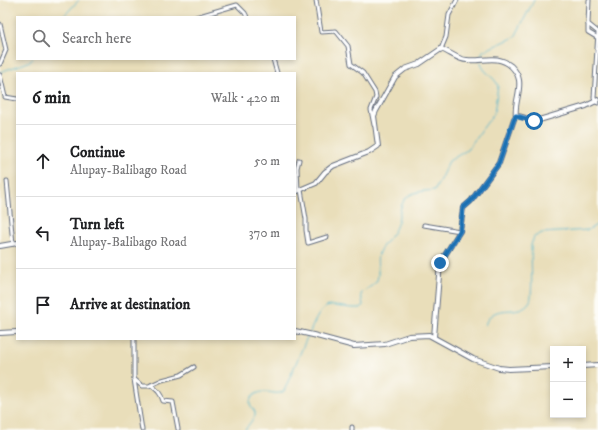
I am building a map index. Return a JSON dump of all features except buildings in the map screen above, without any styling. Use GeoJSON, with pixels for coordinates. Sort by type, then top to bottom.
{"type":"FeatureCollection","features":[{"type":"Feature","properties":{"kind":"street"},"geometry":{"type":"LineString","coordinates":[[298,191],[316,183],[325,172],[333,166],[368,152],[378,146],[371,116],[371,110],[376,97],[375,92],[363,73],[351,64],[348,46],[336,31],[321,32],[316,0]]}},
{"type":"Feature","properties":{"kind":"street"},"geometry":{"type":"LineString","coordinates":[[375,128],[374,116],[395,77],[405,70],[419,64],[441,49],[446,37],[449,15],[457,0]]}},
{"type":"Feature","properties":{"kind":"street"},"geometry":{"type":"LineString","coordinates":[[589,0],[588,32],[598,38]]}},
{"type":"Feature","properties":{"kind":"street"},"geometry":{"type":"LineString","coordinates":[[200,16],[237,5],[246,16]]}},
{"type":"Feature","properties":{"kind":"street"},"geometry":{"type":"LineString","coordinates":[[0,24],[6,50],[0,64]]}},
{"type":"Feature","properties":{"kind":"street"},"geometry":{"type":"LineString","coordinates":[[516,116],[534,121],[597,102],[594,98],[598,32],[588,24]]}},
{"type":"Feature","properties":{"kind":"street"},"geometry":{"type":"LineString","coordinates":[[434,337],[440,263],[460,231],[463,208],[471,201],[499,163],[516,116],[520,86],[514,69],[507,63],[492,58],[461,59],[441,49]]}},
{"type":"Feature","properties":{"kind":"street"},"geometry":{"type":"LineString","coordinates":[[273,60],[277,72]]}},
{"type":"Feature","properties":{"kind":"street"},"geometry":{"type":"LineString","coordinates":[[0,75],[5,97],[16,99]]}},
{"type":"Feature","properties":{"kind":"street"},"geometry":{"type":"LineString","coordinates":[[299,160],[297,168],[298,191],[306,219],[308,243],[327,236]]}},
{"type":"Feature","properties":{"kind":"street"},"geometry":{"type":"LineString","coordinates":[[0,246],[15,243],[7,181]]}},
{"type":"Feature","properties":{"kind":"street"},"geometry":{"type":"LineString","coordinates":[[424,225],[460,231]]}},
{"type":"Feature","properties":{"kind":"street"},"geometry":{"type":"LineString","coordinates":[[296,331],[354,346],[385,344],[409,336],[422,334],[434,337],[473,359],[499,368],[550,367]]}},
{"type":"Feature","properties":{"kind":"street"},"geometry":{"type":"LineString","coordinates":[[0,333],[16,332]]}},
{"type":"Feature","properties":{"kind":"street"},"geometry":{"type":"LineString","coordinates":[[134,340],[134,379],[142,430]]}},
{"type":"Feature","properties":{"kind":"street"},"geometry":{"type":"LineString","coordinates":[[586,366],[598,365]]}},
{"type":"Feature","properties":{"kind":"street"},"geometry":{"type":"LineString","coordinates":[[134,379],[142,386],[151,385],[162,380],[181,375],[194,367]]}},
{"type":"Feature","properties":{"kind":"street"},"geometry":{"type":"LineString","coordinates":[[151,385],[159,391],[163,401],[173,402],[178,429]]}},
{"type":"Feature","properties":{"kind":"waterway"},"geometry":{"type":"LineString","coordinates":[[64,16],[79,0]]}},
{"type":"Feature","properties":{"kind":"waterway"},"geometry":{"type":"LineString","coordinates":[[481,55],[483,51],[515,37],[534,0]]}},
{"type":"Feature","properties":{"kind":"waterway"},"geometry":{"type":"LineString","coordinates":[[0,72],[31,60]]}},
{"type":"Feature","properties":{"kind":"waterway"},"geometry":{"type":"LineString","coordinates":[[310,332],[315,320],[324,308],[329,306],[361,308],[363,305],[361,294],[377,280],[378,255],[396,227],[401,208],[406,198],[412,194],[435,190],[449,161],[467,150],[494,113],[498,86],[486,72],[481,62]]}},
{"type":"Feature","properties":{"kind":"waterway"},"geometry":{"type":"LineString","coordinates":[[485,325],[494,313],[519,309],[530,301],[532,283],[531,245],[534,237],[542,233],[588,230],[598,224]]}},
{"type":"Feature","properties":{"kind":"waterway"},"geometry":{"type":"LineString","coordinates":[[245,430],[255,416],[255,412],[250,404],[252,397],[261,392],[279,393],[284,391],[308,335]]}},
{"type":"Feature","properties":{"kind":"route"},"geometry":{"type":"LineString","coordinates":[[440,263],[460,231],[463,208],[471,201],[496,169],[510,134],[514,119],[516,116],[519,116],[534,121]]}}]}
